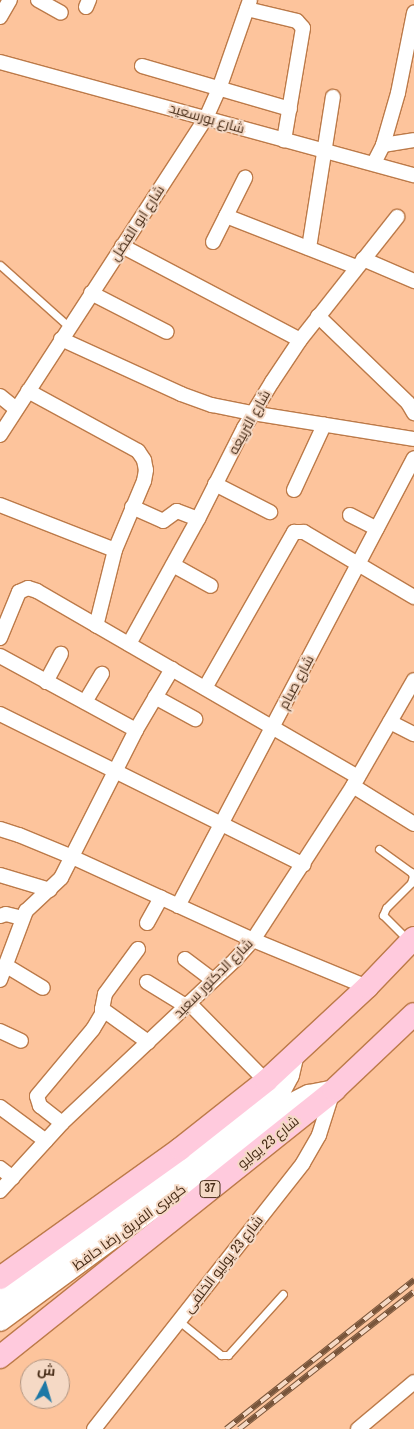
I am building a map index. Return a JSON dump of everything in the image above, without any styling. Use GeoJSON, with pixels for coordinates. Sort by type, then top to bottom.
{"type":"FeatureCollection","features":[{"type":"Feature","properties":{"kind":"main road"},"geometry":{"type":"LineString","coordinates":[[0,1278],[180,1149],[266,1081],[367,987],[412,940]]}},
{"type":"Feature","properties":{"kind":"main road","name":"شارع 23 يوليو"},"geometry":{"type":"LineString","coordinates":[[0,1357],[334,1090],[414,1014]]}},
{"type":"Feature","properties":{"kind":"main road","name":"كوبرى الفريق رضا حافظ"},"geometry":{"type":"LineString","coordinates":[[0,1320],[124,1220],[211,1143],[268,1103],[281,1090],[289,1074],[293,1057]]}},
{"type":"Feature","properties":{"kind":"main road","name":"كوبرى الفريق رضا حافظ"},"geometry":{"type":"LineString","coordinates":[[0,1300],[124,1220],[207,1170],[285,1107],[309,1094],[334,1090]]}},
{"type":"Feature","properties":{"kind":"street"},"geometry":{"type":"LineString","coordinates":[[0,17],[10,0]]}},
{"type":"Feature","properties":{"kind":"street"},"geometry":{"type":"LineString","coordinates":[[38,0],[61,13]]}},
{"type":"Feature","properties":{"kind":"street"},"geometry":{"type":"LineString","coordinates":[[248,4],[297,21],[302,25],[303,32],[284,140]]}},
{"type":"Feature","properties":{"kind":"street","name":"شارع ابو الفضل"},"geometry":{"type":"LineString","coordinates":[[0,434],[206,118],[248,4]]}},
{"type":"Feature","properties":{"kind":"street"},"geometry":{"type":"LineString","coordinates":[[374,163],[383,145],[402,75],[414,12]]}},
{"type":"Feature","properties":{"kind":"street","name":"شارع بورسعيد"},"geometry":{"type":"LineString","coordinates":[[0,62],[414,175]]}},
{"type":"Feature","properties":{"kind":"street"},"geometry":{"type":"LineString","coordinates":[[142,66],[290,109]]}},
{"type":"Feature","properties":{"kind":"street"},"geometry":{"type":"LineString","coordinates":[[309,248],[333,97]]}},
{"type":"Feature","properties":{"kind":"street"},"geometry":{"type":"LineString","coordinates":[[383,145],[414,140]]}},
{"type":"Feature","properties":{"kind":"street"},"geometry":{"type":"LineString","coordinates":[[213,242],[245,178]]}},
{"type":"Feature","properties":{"kind":"street"},"geometry":{"type":"LineString","coordinates":[[226,216],[309,248],[413,278]]}},
{"type":"Feature","properties":{"kind":"street","name":"شارع التربيعه"},"geometry":{"type":"LineString","coordinates":[[129,644],[198,519],[252,413],[300,340],[397,217]]}},
{"type":"Feature","properties":{"kind":"street"},"geometry":{"type":"LineString","coordinates":[[122,246],[300,340]]}},
{"type":"Feature","properties":{"kind":"street"},"geometry":{"type":"LineString","coordinates":[[91,294],[167,332]]}},
{"type":"Feature","properties":{"kind":"street"},"geometry":{"type":"LineString","coordinates":[[318,316],[408,403],[414,412]]}},
{"type":"Feature","properties":{"kind":"street"},"geometry":{"type":"LineString","coordinates":[[65,333],[181,394],[212,404],[252,413],[414,439]]}},
{"type":"Feature","properties":{"kind":"street"},"geometry":{"type":"LineString","coordinates":[[28,391],[138,451],[144,460],[146,470],[115,550],[96,626]]}},
{"type":"Feature","properties":{"kind":"street"},"geometry":{"type":"LineString","coordinates":[[0,396],[16,409]]}},
{"type":"Feature","properties":{"kind":"street"},"geometry":{"type":"LineString","coordinates":[[294,490],[324,425]]}},
{"type":"Feature","properties":{"kind":"street","name":"شارع صيام"},"geometry":{"type":"LineString","coordinates":[[178,906],[414,458]]}},
{"type":"Feature","properties":{"kind":"street"},"geometry":{"type":"LineString","coordinates":[[216,484],[270,512]]}},
{"type":"Feature","properties":{"kind":"street"},"geometry":{"type":"LineString","coordinates":[[0,505],[115,550]]}},
{"type":"Feature","properties":{"kind":"street"},"geometry":{"type":"LineString","coordinates":[[132,507],[163,521],[177,512],[198,519]]}},
{"type":"Feature","properties":{"kind":"street"},"geometry":{"type":"LineString","coordinates":[[350,515],[377,529]]}},
{"type":"Feature","properties":{"kind":"street"},"geometry":{"type":"LineString","coordinates":[[205,688],[294,532],[304,532],[414,597]]}},
{"type":"Feature","properties":{"kind":"street"},"geometry":{"type":"LineString","coordinates":[[173,565],[210,586]]}},
{"type":"Feature","properties":{"kind":"street"},"geometry":{"type":"LineString","coordinates":[[0,638],[5,606],[19,592],[28,588],[37,591],[272,727],[414,824]]}},
{"type":"Feature","properties":{"kind":"street"},"geometry":{"type":"LineString","coordinates":[[46,682],[61,654]]}},
{"type":"Feature","properties":{"kind":"street"},"geometry":{"type":"LineString","coordinates":[[0,656],[136,730]]}},
{"type":"Feature","properties":{"kind":"street"},"geometry":{"type":"LineString","coordinates":[[0,980],[22,918],[31,904],[50,890],[61,878],[136,730],[172,669]]}},
{"type":"Feature","properties":{"kind":"street"},"geometry":{"type":"LineString","coordinates":[[85,702],[102,674]]}},
{"type":"Feature","properties":{"kind":"street","name":"شارع الدكتور سعيد"},"geometry":{"type":"LineString","coordinates":[[0,1191],[62,1123],[253,940],[304,865],[414,680]]}},
{"type":"Feature","properties":{"kind":"street"},"geometry":{"type":"LineString","coordinates":[[155,697],[195,718]]}},
{"type":"Feature","properties":{"kind":"street"},"geometry":{"type":"LineString","coordinates":[[0,714],[304,865]]}},
{"type":"Feature","properties":{"kind":"street"},"geometry":{"type":"LineString","coordinates":[[390,722],[414,734]]}},
{"type":"Feature","properties":{"kind":"street"},"geometry":{"type":"LineString","coordinates":[[0,829],[72,857],[253,940],[367,987]]}},
{"type":"Feature","properties":{"kind":"street"},"geometry":{"type":"LineString","coordinates":[[0,875],[50,890]]}},
{"type":"Feature","properties":{"kind":"street"},"geometry":{"type":"LineString","coordinates":[[147,922],[161,898]]}},
{"type":"Feature","properties":{"kind":"street"},"geometry":{"type":"LineString","coordinates":[[0,916],[6,914],[22,918]]}},
{"type":"Feature","properties":{"kind":"street"},"geometry":{"type":"LineString","coordinates":[[62,1123],[40,1106],[38,1096],[93,1029],[102,1014],[105,994],[138,949]]}},
{"type":"Feature","properties":{"kind":"street"},"geometry":{"type":"LineString","coordinates":[[185,959],[213,980]]}},
{"type":"Feature","properties":{"kind":"street"},"geometry":{"type":"LineString","coordinates":[[5,965],[43,988]]}},
{"type":"Feature","properties":{"kind":"street"},"geometry":{"type":"LineString","coordinates":[[147,982],[187,1004],[266,1081]]}},
{"type":"Feature","properties":{"kind":"street"},"geometry":{"type":"LineString","coordinates":[[102,1009],[148,1042]]}},
{"type":"Feature","properties":{"kind":"street"},"geometry":{"type":"LineString","coordinates":[[0,1031],[21,1041]]}},
{"type":"Feature","properties":{"kind":"street","name":"شارع 23 يوليو الخلفى"},"geometry":{"type":"LineString","coordinates":[[94,1429],[303,1163],[322,1128],[334,1090]]}},
{"type":"Feature","properties":{"kind":"street"},"geometry":{"type":"LineString","coordinates":[[0,1107],[46,1140]]}},
{"type":"Feature","properties":{"kind":"street"},"geometry":{"type":"LineString","coordinates":[[0,1168],[13,1178]]}},
{"type":"Feature","properties":{"kind":"street"},"geometry":{"type":"LineString","coordinates":[[358,1429],[414,1382]]}},
{"type":"Feature","properties":{"kind":"lane"},"geometry":{"type":"LineString","coordinates":[[0,265],[65,333]]}},
{"type":"Feature","properties":{"kind":"lane"},"geometry":{"type":"LineString","coordinates":[[379,849],[413,876],[411,883],[386,908],[382,915],[412,940]]}},
{"type":"Feature","properties":{"kind":"lane"},"geometry":{"type":"LineString","coordinates":[[179,1321],[221,1354],[228,1355],[283,1294]]}},
{"type":"Feature","properties":{"kind":"railway"},"geometry":{"type":"LineString","coordinates":[[226,1429],[414,1280]]}},
{"type":"Feature","properties":{"kind":"railway"},"geometry":{"type":"LineString","coordinates":[[239,1429],[414,1292]]}}]}
